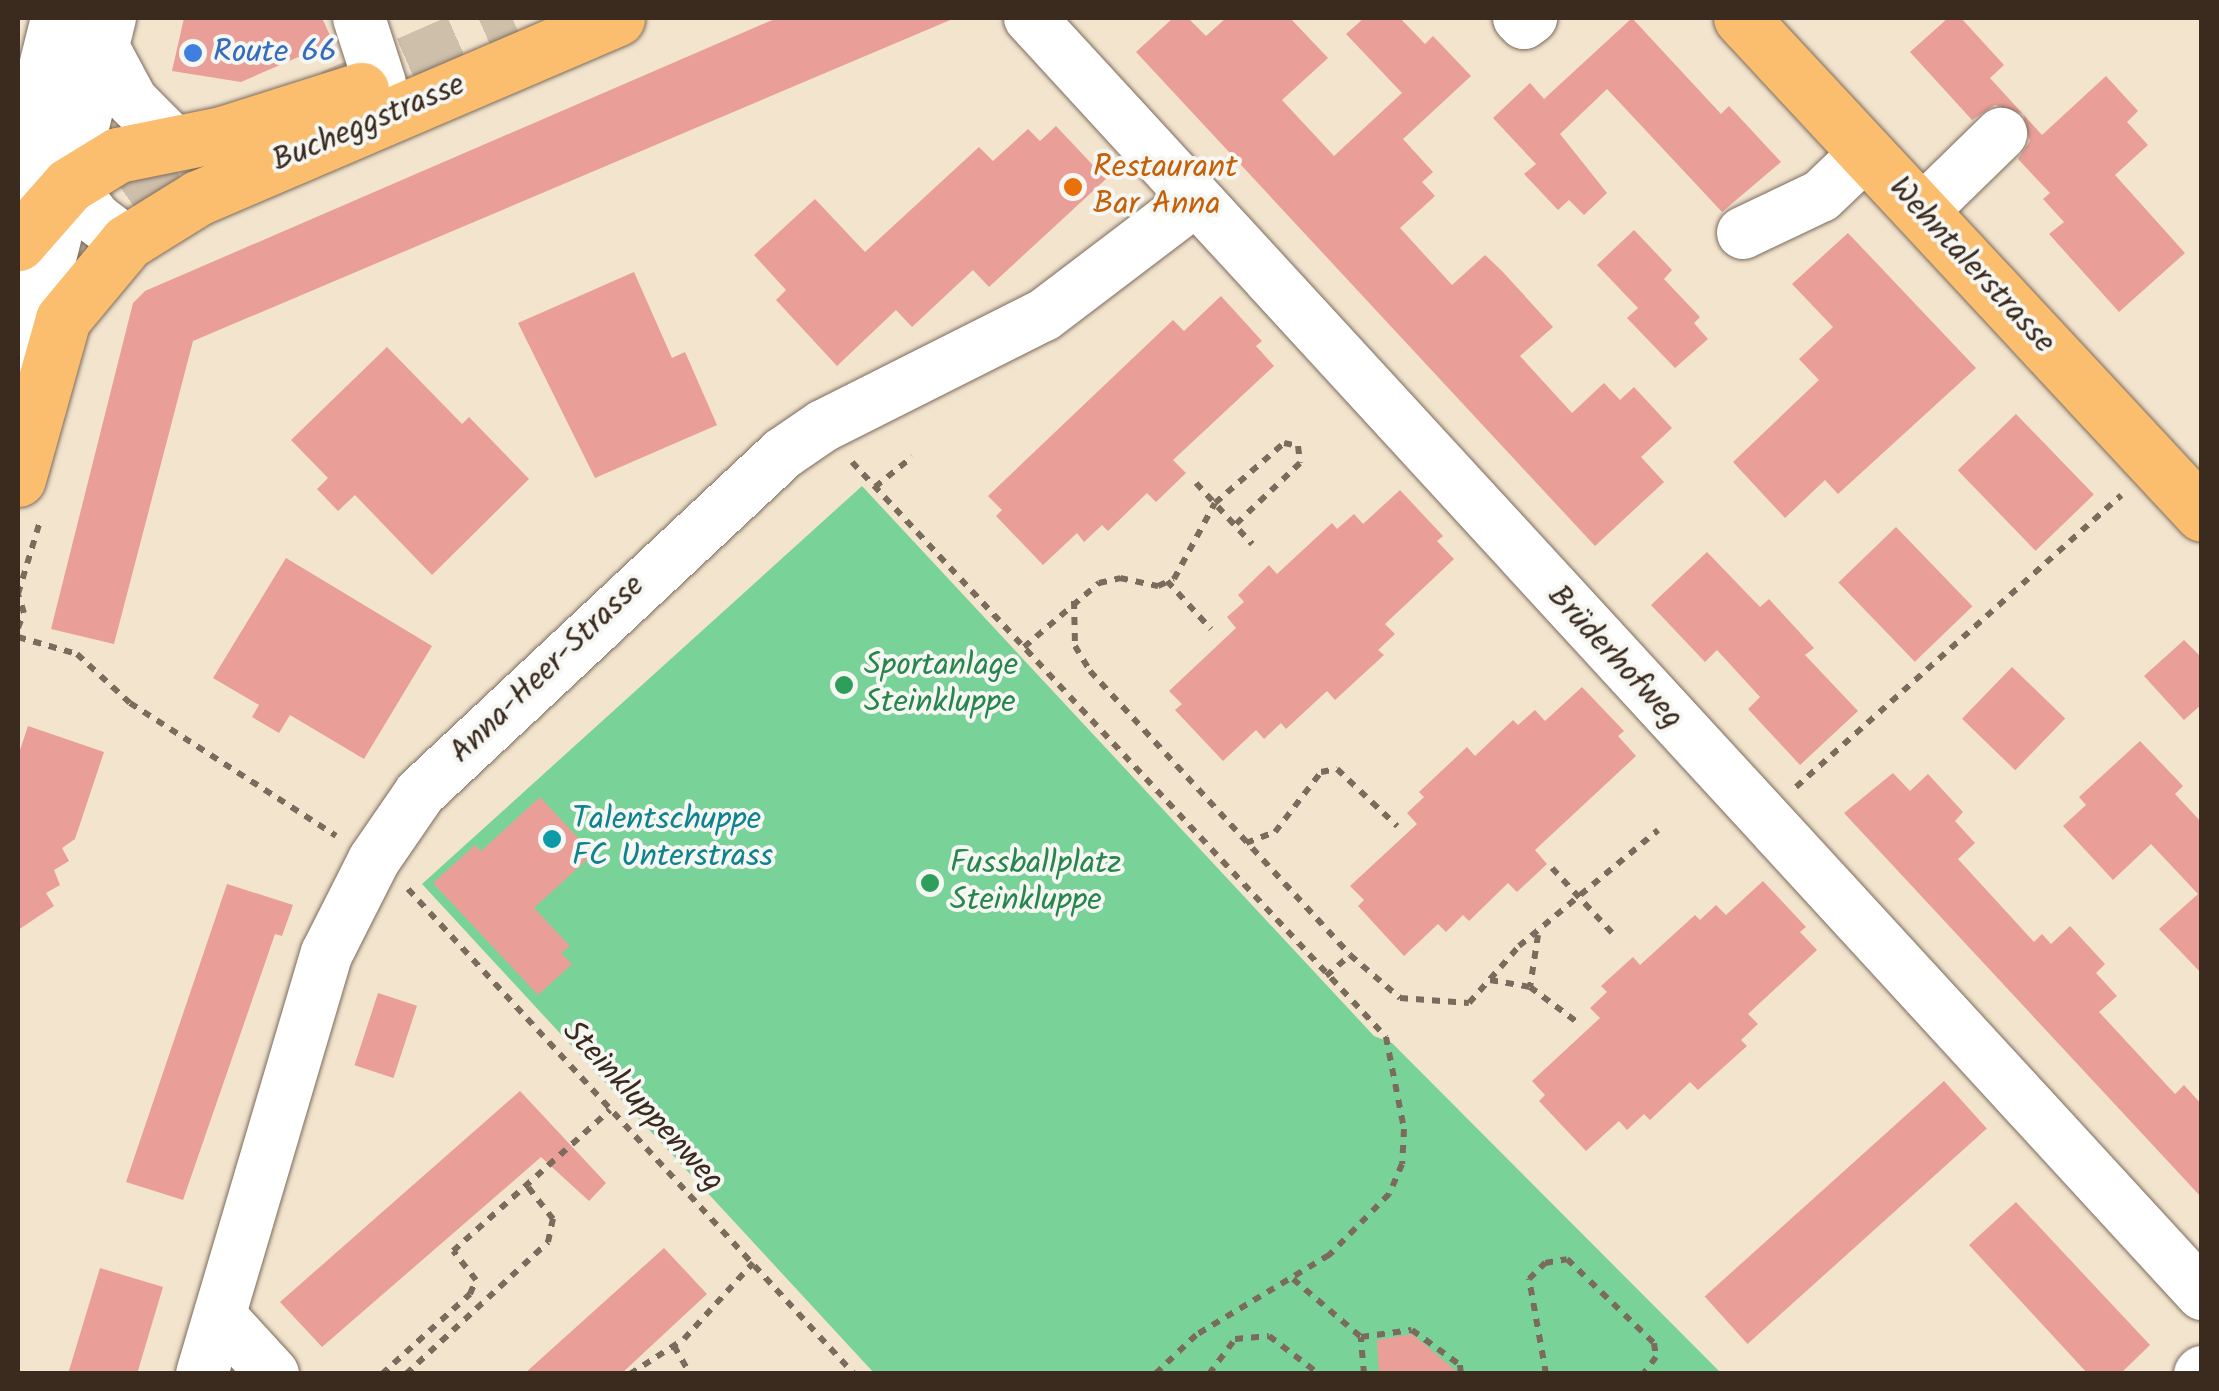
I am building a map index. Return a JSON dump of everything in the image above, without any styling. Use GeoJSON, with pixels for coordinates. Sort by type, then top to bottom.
{"type":"FeatureCollection","features":[{"type":"Feature","properties":{"kind":"main road","name":"Bucheggstrasse"},"geometry":{"type":"LineString","coordinates":[[18,243],[43,180],[118,155],[290,116],[534,18]]}},
{"type":"Feature","properties":{"kind":"main road","name":"Bucheggstrasse"},"geometry":{"type":"LineString","coordinates":[[18,479],[63,319],[127,242],[198,198],[618,18]]}},
{"type":"Feature","properties":{"kind":"main road","name":"Wehntalerstrasse"},"geometry":{"type":"LineString","coordinates":[[1740,18],[2202,514]]}},
{"type":"Feature","properties":{"kind":"street"},"geometry":{"type":"LineString","coordinates":[[18,390],[43,180],[37,105],[57,18]]}},
{"type":"Feature","properties":{"kind":"street"},"geometry":{"type":"LineString","coordinates":[[359,18],[380,83]]}},
{"type":"Feature","properties":{"kind":"street","name":"Brüderhofweg"},"geometry":{"type":"LineString","coordinates":[[1030,18],[1193,202],[2202,1294]]}},
{"type":"Feature","properties":{"kind":"street"},"geometry":{"type":"LineString","coordinates":[[1519,18],[1524,23],[1531,18]]}},
{"type":"Feature","properties":{"kind":"street"},"geometry":{"type":"LineString","coordinates":[[43,180],[107,32]]}},
{"type":"Feature","properties":{"kind":"street"},"geometry":{"type":"LineString","coordinates":[[107,32],[132,101],[173,142]]}},
{"type":"Feature","properties":{"kind":"street"},"geometry":{"type":"LineString","coordinates":[[1921,212],[2001,134]]}},
{"type":"Feature","properties":{"kind":"street"},"geometry":{"type":"LineString","coordinates":[[1743,233],[1820,196],[1866,153]]}},
{"type":"Feature","properties":{"kind":"street"},"geometry":{"type":"LineString","coordinates":[[43,180],[127,242]]}},
{"type":"Feature","properties":{"kind":"street","name":"Anna-Heer-Strasse"},"geometry":{"type":"LineString","coordinates":[[202,1374],[327,953],[374,860],[420,793],[782,454],[823,426],[1044,314],[1193,202]]}},
{"type":"Feature","properties":{"kind":"street"},"geometry":{"type":"LineString","coordinates":[[221,1317],[273,1374]]}},
{"type":"Feature","properties":{"kind":"path"},"geometry":{"type":"LineString","coordinates":[[1024,647],[1074,600],[1120,578],[1141,585],[1167,582],[1183,566],[1215,503],[1284,443],[1298,446],[1300,463],[1235,525]]}},
{"type":"Feature","properties":{"kind":"path"},"geometry":{"type":"LineString","coordinates":[[874,487],[912,457]]}},
{"type":"Feature","properties":{"kind":"path"},"geometry":{"type":"LineString","coordinates":[[848,458],[1326,976],[1386,1036],[1399,1082],[1402,1164],[1370,1217],[1294,1280],[1196,1335],[1155,1374]]}},
{"type":"Feature","properties":{"kind":"path"},"geometry":{"type":"LineString","coordinates":[[1196,482],[1252,544]]}},
{"type":"Feature","properties":{"kind":"path"},"geometry":{"type":"LineString","coordinates":[[1762,818],[2127,490]]}},
{"type":"Feature","properties":{"kind":"path"},"geometry":{"type":"LineString","coordinates":[[1167,582],[1212,629]]}},
{"type":"Feature","properties":{"kind":"path"},"geometry":{"type":"LineString","coordinates":[[1074,600],[1075,646],[1090,671],[1350,955],[1400,998],[1469,1003],[1539,934],[1658,830]]}},
{"type":"Feature","properties":{"kind":"path"},"geometry":{"type":"LineString","coordinates":[[18,628],[24,613]]}},
{"type":"Feature","properties":{"kind":"path"},"geometry":{"type":"LineString","coordinates":[[18,637],[77,654],[130,703],[340,840]]}},
{"type":"Feature","properties":{"kind":"path"},"geometry":{"type":"LineString","coordinates":[[1246,843],[1275,832],[1321,772],[1337,769],[1397,826]]}},
{"type":"Feature","properties":{"kind":"path"},"geometry":{"type":"LineString","coordinates":[[1552,868],[1614,936]]}},
{"type":"Feature","properties":{"kind":"path","name":"Steinkluppenweg"},"geometry":{"type":"LineString","coordinates":[[394,874],[854,1374]]}},
{"type":"Feature","properties":{"kind":"path"},"geometry":{"type":"LineString","coordinates":[[1530,987],[1539,934]]}},
{"type":"Feature","properties":{"kind":"path"},"geometry":{"type":"LineString","coordinates":[[1326,976],[1350,955]]}},
{"type":"Feature","properties":{"kind":"path"},"geometry":{"type":"LineString","coordinates":[[1490,980],[1530,987],[1577,1022]]}},
{"type":"Feature","properties":{"kind":"path"},"geometry":{"type":"LineString","coordinates":[[382,1374],[470,1294],[476,1280],[453,1251],[610,1110]]}},
{"type":"Feature","properties":{"kind":"path"},"geometry":{"type":"LineString","coordinates":[[406,1374],[548,1242],[553,1219],[528,1186]]}},
{"type":"Feature","properties":{"kind":"path"},"geometry":{"type":"LineString","coordinates":[[1546,1374],[1529,1278],[1545,1263],[1567,1260],[1654,1344],[1656,1357],[1643,1374]]}},
{"type":"Feature","properties":{"kind":"path"},"geometry":{"type":"LineString","coordinates":[[630,1374],[674,1346],[753,1263]]}},
{"type":"Feature","properties":{"kind":"path"},"geometry":{"type":"LineString","coordinates":[[1294,1280],[1360,1336],[1364,1374]]}},
{"type":"Feature","properties":{"kind":"path"},"geometry":{"type":"LineString","coordinates":[[1360,1336],[1412,1330],[1460,1365],[1462,1374]]}},
{"type":"Feature","properties":{"kind":"path"},"geometry":{"type":"LineString","coordinates":[[1209,1374],[1235,1340],[1269,1336],[1319,1374]]}},
{"type":"Feature","properties":{"kind":"path"},"geometry":{"type":"LineString","coordinates":[[674,1346],[690,1374]]}},
{"type":"Feature","properties":{"kind":"green space","name":"Sportanlage Steinkluppe"},"geometry":{"type":"Polygon","coordinates":[[[862,486],[1374,1036],[1392,1043],[1721,1373],[874,1373],[422,884],[862,486]]]}},
{"type":"Feature","properties":{"kind":"building"},"geometry":{"type":"Polygon","coordinates":[[[184,18],[322,18],[333,42],[241,82],[172,71],[184,18]]]}},
{"type":"Feature","properties":{"kind":"building"},"geometry":{"type":"Polygon","coordinates":[[[777,18],[955,18],[193,341],[114,644],[51,629],[133,303],[145,291],[777,18]]]}},
{"type":"Feature","properties":{"kind":"building"},"geometry":{"type":"Polygon","coordinates":[[[1173,18],[1188,18],[1206,36],[1226,18],[1290,18],[1328,58],[1282,100],[1334,156],[1402,93],[1346,34],[1364,18],[1400,18],[1425,44],[1433,36],[1471,76],[1403,139],[1433,172],[1422,182],[1435,196],[1400,228],[1452,285],[1485,255],[1502,271],[1553,327],[1520,356],[1572,413],[1604,383],[1620,400],[1634,387],[1672,428],[1641,457],[1664,482],[1595,546],[1136,52],[1173,18]]]}},
{"type":"Feature","properties":{"kind":"building"},"geometry":{"type":"Polygon","coordinates":[[[1632,18],[1721,114],[1729,106],[1781,162],[1722,212],[1607,89],[1560,134],[1607,193],[1584,215],[1569,200],[1558,210],[1524,174],[1536,164],[1493,118],[1530,83],[1544,99],[1632,18]]]}},
{"type":"Feature","properties":{"kind":"building"},"geometry":{"type":"Polygon","coordinates":[[[1948,18],[1961,18],[2004,65],[1990,78],[2023,114],[1995,105],[1972,120],[1910,52],[1948,18]]]}},
{"type":"Feature","properties":{"kind":"building"},"geometry":{"type":"Polygon","coordinates":[[[2106,76],[2138,111],[2127,122],[2148,145],[2115,175],[2185,253],[2119,312],[2049,234],[2064,222],[2043,199],[2050,193],[2018,159],[2030,141],[2023,114],[2042,135],[2106,76]]]}},
{"type":"Feature","properties":{"kind":"building"},"geometry":{"type":"Polygon","coordinates":[[[1056,126],[1106,179],[989,287],[973,270],[912,327],[896,310],[837,366],[776,300],[786,290],[754,255],[815,199],[865,252],[979,147],[993,161],[1028,129],[1040,141],[1056,126]]]}},
{"type":"Feature","properties":{"kind":"building"},"geometry":{"type":"Polygon","coordinates":[[[1634,230],[1672,270],[1664,279],[1700,317],[1694,323],[1708,339],[1675,368],[1627,318],[1638,308],[1597,265],[1634,230]]]}},
{"type":"Feature","properties":{"kind":"building"},"geometry":{"type":"Polygon","coordinates":[[[1848,233],[1976,368],[1838,494],[1825,480],[1785,518],[1733,462],[1819,380],[1799,359],[1833,327],[1792,284],[1848,233]]]}},
{"type":"Feature","properties":{"kind":"building"},"geometry":{"type":"Polygon","coordinates":[[[634,272],[672,358],[685,352],[717,425],[595,478],[518,323],[634,272]]]}},
{"type":"Feature","properties":{"kind":"building"},"geometry":{"type":"Polygon","coordinates":[[[1221,296],[1262,341],[1256,346],[1274,366],[1173,460],[1186,473],[1156,502],[1147,493],[1108,531],[1102,525],[1084,542],[1077,533],[1043,565],[996,516],[1002,510],[988,496],[1173,320],[1184,331],[1221,296]]]}},
{"type":"Feature","properties":{"kind":"building"},"geometry":{"type":"Polygon","coordinates":[[[387,347],[462,424],[469,417],[529,479],[432,575],[355,495],[338,511],[317,489],[328,478],[291,440],[387,347]]]}},
{"type":"Feature","properties":{"kind":"building"},"geometry":{"type":"Polygon","coordinates":[[[2016,414],[2094,495],[2036,551],[1958,470],[2016,414]]]}},
{"type":"Feature","properties":{"kind":"building"},"geometry":{"type":"Polygon","coordinates":[[[1400,490],[1443,536],[1437,541],[1454,559],[1385,624],[1395,634],[1378,650],[1384,655],[1335,700],[1327,691],[1286,729],[1281,723],[1264,739],[1256,730],[1223,761],[1175,710],[1182,704],[1169,691],[1236,628],[1227,617],[1244,602],[1238,595],[1269,565],[1277,574],[1332,523],[1337,529],[1354,514],[1363,524],[1400,490]]]}},
{"type":"Feature","properties":{"kind":"building"},"geometry":{"type":"Polygon","coordinates":[[[1896,527],[1972,606],[1915,662],[1838,583],[1896,527]]]}},
{"type":"Feature","properties":{"kind":"building"},"geometry":{"type":"Polygon","coordinates":[[[1707,552],[1760,607],[1769,599],[1814,648],[1805,655],[1858,711],[1800,765],[1748,709],[1760,697],[1717,650],[1705,662],[1651,605],[1707,552]]]}},
{"type":"Feature","properties":{"kind":"building"},"geometry":{"type":"Polygon","coordinates":[[[286,558],[432,646],[364,759],[290,715],[279,733],[252,717],[259,705],[213,678],[286,558]]]}},
{"type":"Feature","properties":{"kind":"building"},"geometry":{"type":"Polygon","coordinates":[[[2184,640],[2202,658],[2202,704],[2184,720],[2144,676],[2184,640]]]}},
{"type":"Feature","properties":{"kind":"building"},"geometry":{"type":"Polygon","coordinates":[[[2012,667],[2065,718],[2015,770],[1962,719],[2012,667]]]}},
{"type":"Feature","properties":{"kind":"building"},"geometry":{"type":"Polygon","coordinates":[[[1582,687],[1624,731],[1618,736],[1636,756],[1535,850],[1547,864],[1517,892],[1508,883],[1469,921],[1463,915],[1446,932],[1438,924],[1404,956],[1358,906],[1364,900],[1350,886],[1417,824],[1407,813],[1424,797],[1419,792],[1467,747],[1475,756],[1513,720],[1518,725],[1535,710],[1545,721],[1582,687]]]}},
{"type":"Feature","properties":{"kind":"building"},"geometry":{"type":"Polygon","coordinates":[[[28,726],[104,752],[75,839],[62,848],[69,861],[54,870],[60,885],[46,893],[54,906],[18,930],[18,756],[28,726]]]}},
{"type":"Feature","properties":{"kind":"building"},"geometry":{"type":"Polygon","coordinates":[[[2140,741],[2183,786],[2175,794],[2202,823],[2202,974],[2159,929],[2198,894],[2151,844],[2113,880],[2063,826],[2086,805],[2079,797],[2140,741]]]}},
{"type":"Feature","properties":{"kind":"building"},"geometry":{"type":"Polygon","coordinates":[[[1893,773],[1910,791],[1928,774],[1963,812],[1955,821],[1975,843],[1958,859],[2034,942],[2042,934],[2051,944],[2070,926],[2105,964],[2096,973],[2117,996],[2099,1012],[2175,1094],[2184,1085],[2202,1105],[2202,1198],[1844,813],[1893,773]]]}},
{"type":"Feature","properties":{"kind":"building"},"geometry":{"type":"Polygon","coordinates":[[[540,797],[593,854],[534,908],[570,946],[561,953],[572,964],[538,995],[433,883],[475,845],[481,851],[540,797]]]}},
{"type":"Feature","properties":{"kind":"building"},"geometry":{"type":"Polygon","coordinates":[[[1763,881],[1806,927],[1800,932],[1817,950],[1748,1014],[1758,1024],[1741,1040],[1747,1046],[1698,1090],[1690,1082],[1650,1120],[1644,1114],[1627,1130],[1619,1121],[1586,1151],[1539,1101],[1545,1095],[1532,1081],[1600,1018],[1590,1008],[1607,992],[1601,986],[1633,957],[1640,965],[1695,915],[1700,920],[1716,905],[1726,915],[1763,881]]]}},
{"type":"Feature","properties":{"kind":"building"},"geometry":{"type":"Polygon","coordinates":[[[227,884],[293,905],[282,936],[275,934],[183,1200],[126,1182],[227,884]]]}},
{"type":"Feature","properties":{"kind":"building"},"geometry":{"type":"Polygon","coordinates":[[[378,993],[417,1006],[394,1078],[355,1065],[378,993]]]}},
{"type":"Feature","properties":{"kind":"building"},"geometry":{"type":"Polygon","coordinates":[[[1944,1081],[1987,1129],[1748,1344],[1705,1296],[1944,1081]]]}},
{"type":"Feature","properties":{"kind":"building"},"geometry":{"type":"Polygon","coordinates":[[[520,1091],[606,1183],[589,1201],[541,1157],[322,1347],[280,1302],[520,1091]]]}},
{"type":"Feature","properties":{"kind":"building"},"geometry":{"type":"Polygon","coordinates":[[[2016,1202],[2150,1345],[2120,1374],[2088,1374],[1969,1245],[2016,1202]]]}},
{"type":"Feature","properties":{"kind":"building"},"geometry":{"type":"Polygon","coordinates":[[[664,1248],[707,1294],[621,1374],[524,1374],[664,1248]]]}},
{"type":"Feature","properties":{"kind":"building"},"geometry":{"type":"Polygon","coordinates":[[[100,1268],[163,1287],[137,1374],[68,1374],[100,1268]]]}},
{"type":"Feature","properties":{"kind":"building"},"geometry":{"type":"Polygon","coordinates":[[[1412,1334],[1460,1374],[1379,1374],[1377,1340],[1412,1334]]]}},
{"type":"Feature","properties":{"kind":"tunnel"},"geometry":{"type":"LineString","coordinates":[[332,97],[512,18]]}},
{"type":"Feature","properties":{"kind":"tunnel"},"geometry":{"type":"LineString","coordinates":[[67,255],[195,164],[255,135]]}},
{"type":"Feature","properties":{"kind":"place","name":"Route 66"},"geometry":{"type":"Point","coordinates":[193,53]}},
{"type":"Feature","properties":{"kind":"place","name":"Restaurant Bar Anna"},"geometry":{"type":"Point","coordinates":[1073,187]}},
{"type":"Feature","properties":{"kind":"place","name":"Sportanlage Steinkluppe"},"geometry":{"type":"Point","coordinates":[844,685]}},
{"type":"Feature","properties":{"kind":"place","name":"Talentschuppe FC Unterstrass"},"geometry":{"type":"Point","coordinates":[552,839]}},
{"type":"Feature","properties":{"kind":"place","name":"Fussballplatz Steinkluppe"},"geometry":{"type":"Point","coordinates":[930,883]}}]}
